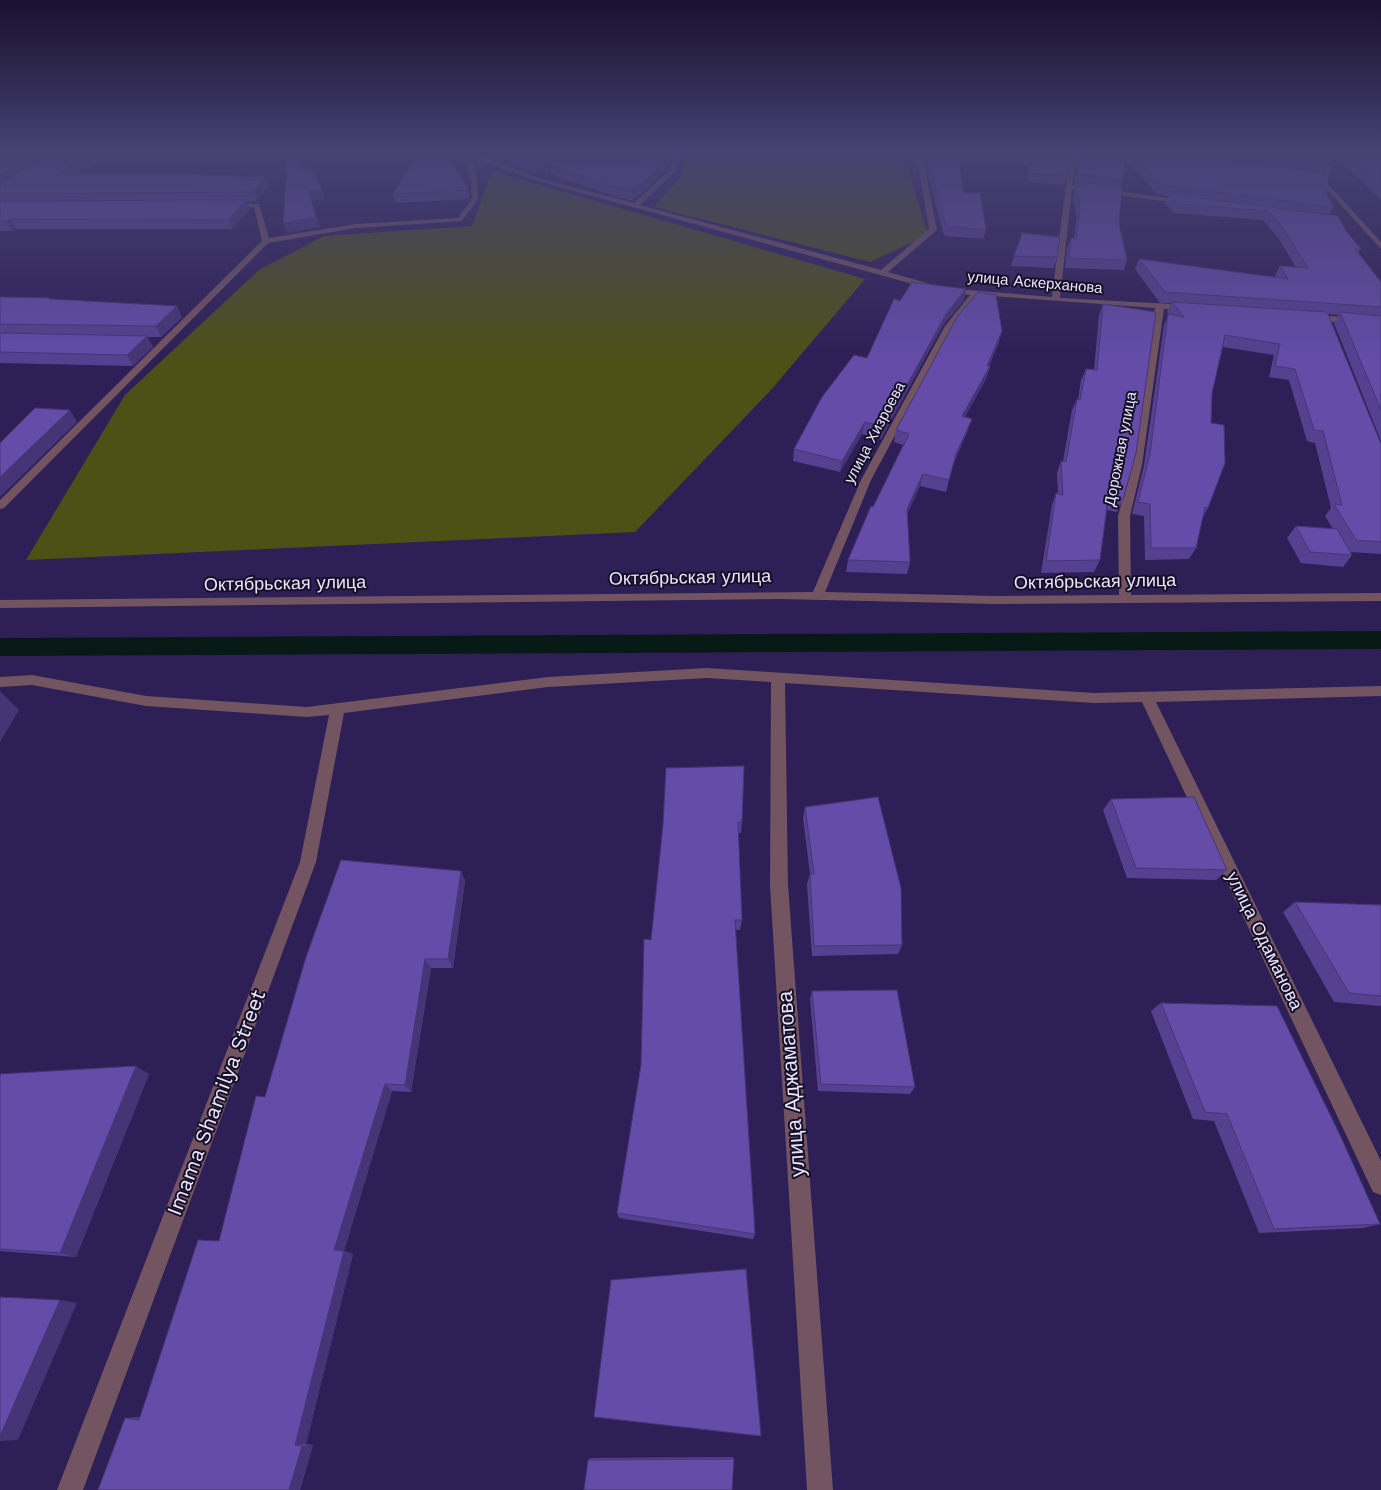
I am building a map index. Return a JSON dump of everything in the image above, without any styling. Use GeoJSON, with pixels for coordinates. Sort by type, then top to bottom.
{"type":"FeatureCollection","features":[{"type":"Feature","properties":{"kind":"street"},"geometry":{"type":"LineString","coordinates":[[261,223],[266,241]]}},
{"type":"Feature","properties":{"kind":"street"},"geometry":{"type":"LineString","coordinates":[[0,506],[159,342],[266,241],[356,226],[416,223]]}},
{"type":"Feature","properties":{"kind":"street","name":"улица Аскерханова"},"geometry":{"type":"LineString","coordinates":[[697,223],[945,290],[1056,300],[1199,309]]}},
{"type":"Feature","properties":{"kind":"street"},"geometry":{"type":"LineString","coordinates":[[882,272],[933,230],[932,223]]}},
{"type":"Feature","properties":{"kind":"street"},"geometry":{"type":"LineString","coordinates":[[1056,300],[1066,223]]}},
{"type":"Feature","properties":{"kind":"street"},"geometry":{"type":"LineString","coordinates":[[1352,223],[1361,225]]}},
{"type":"Feature","properties":{"kind":"street"},"geometry":{"type":"LineString","coordinates":[[1359,223],[1381,247]]}},
{"type":"Feature","properties":{"kind":"street","name":"улица Хизроева"},"geometry":{"type":"LineString","coordinates":[[817,596],[866,480],[949,326],[976,293]]}},
{"type":"Feature","properties":{"kind":"street","name":"Дорожная улица"},"geometry":{"type":"LineString","coordinates":[[1125,599],[1124,516],[1137,465],[1160,306]]}},
{"type":"Feature","properties":{"kind":"street"},"geometry":{"type":"LineString","coordinates":[[1297,317],[1328,324],[1381,322]]}},
{"type":"Feature","properties":{"kind":"street","name":"Октябрьская улица"},"geometry":{"type":"LineString","coordinates":[[0,604],[817,596],[996,600],[1381,596]]}},
{"type":"Feature","properties":{"kind":"street"},"geometry":{"type":"LineString","coordinates":[[0,682],[32,680],[156,701],[307,712],[548,682],[707,673],[1094,698],[1381,691]]}},
{"type":"Feature","properties":{"kind":"street","name":"улица Аджаматова"},"geometry":{"type":"LineString","coordinates":[[778,678],[778,884],[820,1490]]}},
{"type":"Feature","properties":{"kind":"street","name":"улица Одаманова"},"geometry":{"type":"LineString","coordinates":[[1147,697],[1381,1184]]}},
{"type":"Feature","properties":{"kind":"street","name":"Imama Shamilya Street"},"geometry":{"type":"LineString","coordinates":[[70,1490],[308,862],[338,708]]}},
{"type":"Feature","properties":{"kind":"shaded area"},"geometry":{"type":"Polygon","coordinates":[[[473,223],[670,223],[865,279],[771,390],[635,532],[26,560],[125,395],[259,270],[324,236],[472,226],[473,223]]]}},
{"type":"Feature","properties":{"kind":"shaded area"},"geometry":{"type":"Polygon","coordinates":[[[715,223],[924,223],[928,235],[870,262],[715,223]]]}},
{"type":"Feature","properties":{"kind":"building"},"geometry":{"type":"Polygon","coordinates":[[[945,223],[985,223],[986,230],[946,226],[945,223]]]}},
{"type":"Feature","properties":{"kind":"building"},"geometry":{"type":"Polygon","coordinates":[[[1078,223],[1119,223],[1127,260],[1069,258],[1071,238],[1076,239],[1078,223]]]}},
{"type":"Feature","properties":{"kind":"building"},"geometry":{"type":"Polygon","coordinates":[[[1278,223],[1341,223],[1361,249],[1355,249],[1381,282],[1381,307],[1165,292],[1139,259],[1288,279],[1280,266],[1308,268],[1278,223]]]}},
{"type":"Feature","properties":{"kind":"building"},"geometry":{"type":"Polygon","coordinates":[[[1022,233],[1060,237],[1057,257],[1014,256],[1022,233]]]}},
{"type":"Feature","properties":{"kind":"building"},"geometry":{"type":"Polygon","coordinates":[[[912,282],[966,289],[946,314],[884,427],[865,422],[842,461],[794,449],[822,397],[854,355],[867,358],[894,299],[900,301],[912,282]]]}},
{"type":"Feature","properties":{"kind":"building"},"geometry":{"type":"Polygon","coordinates":[[[978,292],[996,295],[1002,331],[987,366],[990,366],[962,416],[972,419],[956,454],[949,480],[923,474],[907,509],[910,562],[848,560],[871,506],[873,507],[909,434],[896,430],[957,317],[978,292]]]}},
{"type":"Feature","properties":{"kind":"building"},"geometry":{"type":"Polygon","coordinates":[[[0,297],[50,298],[177,306],[156,326],[0,324],[0,297]]]}},
{"type":"Feature","properties":{"kind":"building"},"geometry":{"type":"Polygon","coordinates":[[[1172,302],[1327,312],[1381,444],[1381,542],[1356,540],[1334,504],[1342,505],[1323,431],[1314,430],[1295,369],[1275,366],[1280,344],[1225,335],[1212,393],[1211,423],[1224,425],[1225,463],[1208,508],[1205,507],[1196,548],[1151,548],[1150,504],[1138,502],[1150,454],[1168,314],[1184,317],[1172,302]]]}},
{"type":"Feature","properties":{"kind":"building"},"geometry":{"type":"Polygon","coordinates":[[[1103,304],[1156,312],[1136,453],[1123,500],[1108,497],[1100,560],[1046,561],[1056,493],[1063,495],[1061,461],[1066,462],[1077,399],[1080,400],[1086,369],[1097,370],[1103,304]]]}},
{"type":"Feature","properties":{"kind":"building"},"geometry":{"type":"Polygon","coordinates":[[[1340,312],[1381,316],[1381,410],[1340,312]]]}},
{"type":"Feature","properties":{"kind":"building"},"geometry":{"type":"Polygon","coordinates":[[[0,333],[147,336],[127,355],[0,352],[0,333]]]}},
{"type":"Feature","properties":{"kind":"building"},"geometry":{"type":"Polygon","coordinates":[[[35,408],[70,410],[0,477],[0,443],[35,408]]]}},
{"type":"Feature","properties":{"kind":"building"},"geometry":{"type":"Polygon","coordinates":[[[1296,526],[1337,529],[1352,555],[1310,552],[1296,526]]]}},
{"type":"Feature","properties":{"kind":"building"},"geometry":{"type":"Polygon","coordinates":[[[744,766],[742,822],[738,822],[742,920],[735,920],[755,1234],[617,1213],[641,1065],[644,939],[651,940],[663,825],[666,768],[744,766]]]}},
{"type":"Feature","properties":{"kind":"building"},"geometry":{"type":"Polygon","coordinates":[[[878,797],[901,888],[902,945],[814,946],[810,874],[814,874],[805,807],[878,797]]]}},
{"type":"Feature","properties":{"kind":"building"},"geometry":{"type":"Polygon","coordinates":[[[1194,797],[1227,870],[1136,868],[1111,799],[1194,797]]]}},
{"type":"Feature","properties":{"kind":"building"},"geometry":{"type":"Polygon","coordinates":[[[341,860],[461,871],[448,959],[425,959],[405,1085],[385,1084],[334,1250],[344,1251],[295,1445],[302,1446],[289,1490],[98,1490],[125,1418],[139,1420],[198,1240],[219,1241],[256,1096],[265,1097],[306,957],[341,860]]]}},
{"type":"Feature","properties":{"kind":"building"},"geometry":{"type":"Polygon","coordinates":[[[1295,902],[1381,905],[1381,996],[1349,993],[1295,902]]]}},
{"type":"Feature","properties":{"kind":"building"},"geometry":{"type":"Polygon","coordinates":[[[897,990],[915,1087],[821,1084],[812,991],[897,990]]]}},
{"type":"Feature","properties":{"kind":"building"},"geometry":{"type":"Polygon","coordinates":[[[1161,1003],[1277,1006],[1340,1135],[1380,1224],[1274,1229],[1227,1114],[1205,1112],[1161,1003]]]}},
{"type":"Feature","properties":{"kind":"building"},"geometry":{"type":"Polygon","coordinates":[[[136,1066],[60,1253],[0,1249],[0,1074],[136,1066]]]}},
{"type":"Feature","properties":{"kind":"building"},"geometry":{"type":"Polygon","coordinates":[[[746,1269],[761,1436],[594,1417],[611,1280],[746,1269]]]}},
{"type":"Feature","properties":{"kind":"building"},"geometry":{"type":"Polygon","coordinates":[[[0,1297],[60,1300],[0,1436],[0,1297]]]}},
{"type":"Feature","properties":{"kind":"building"},"geometry":{"type":"Polygon","coordinates":[[[734,1459],[732,1490],[584,1490],[588,1460],[734,1459]]]}},
{"type":"Feature","properties":{"kind":"waterway"},"geometry":{"type":"LineString","coordinates":[[0,647],[1381,640]]}}]}
